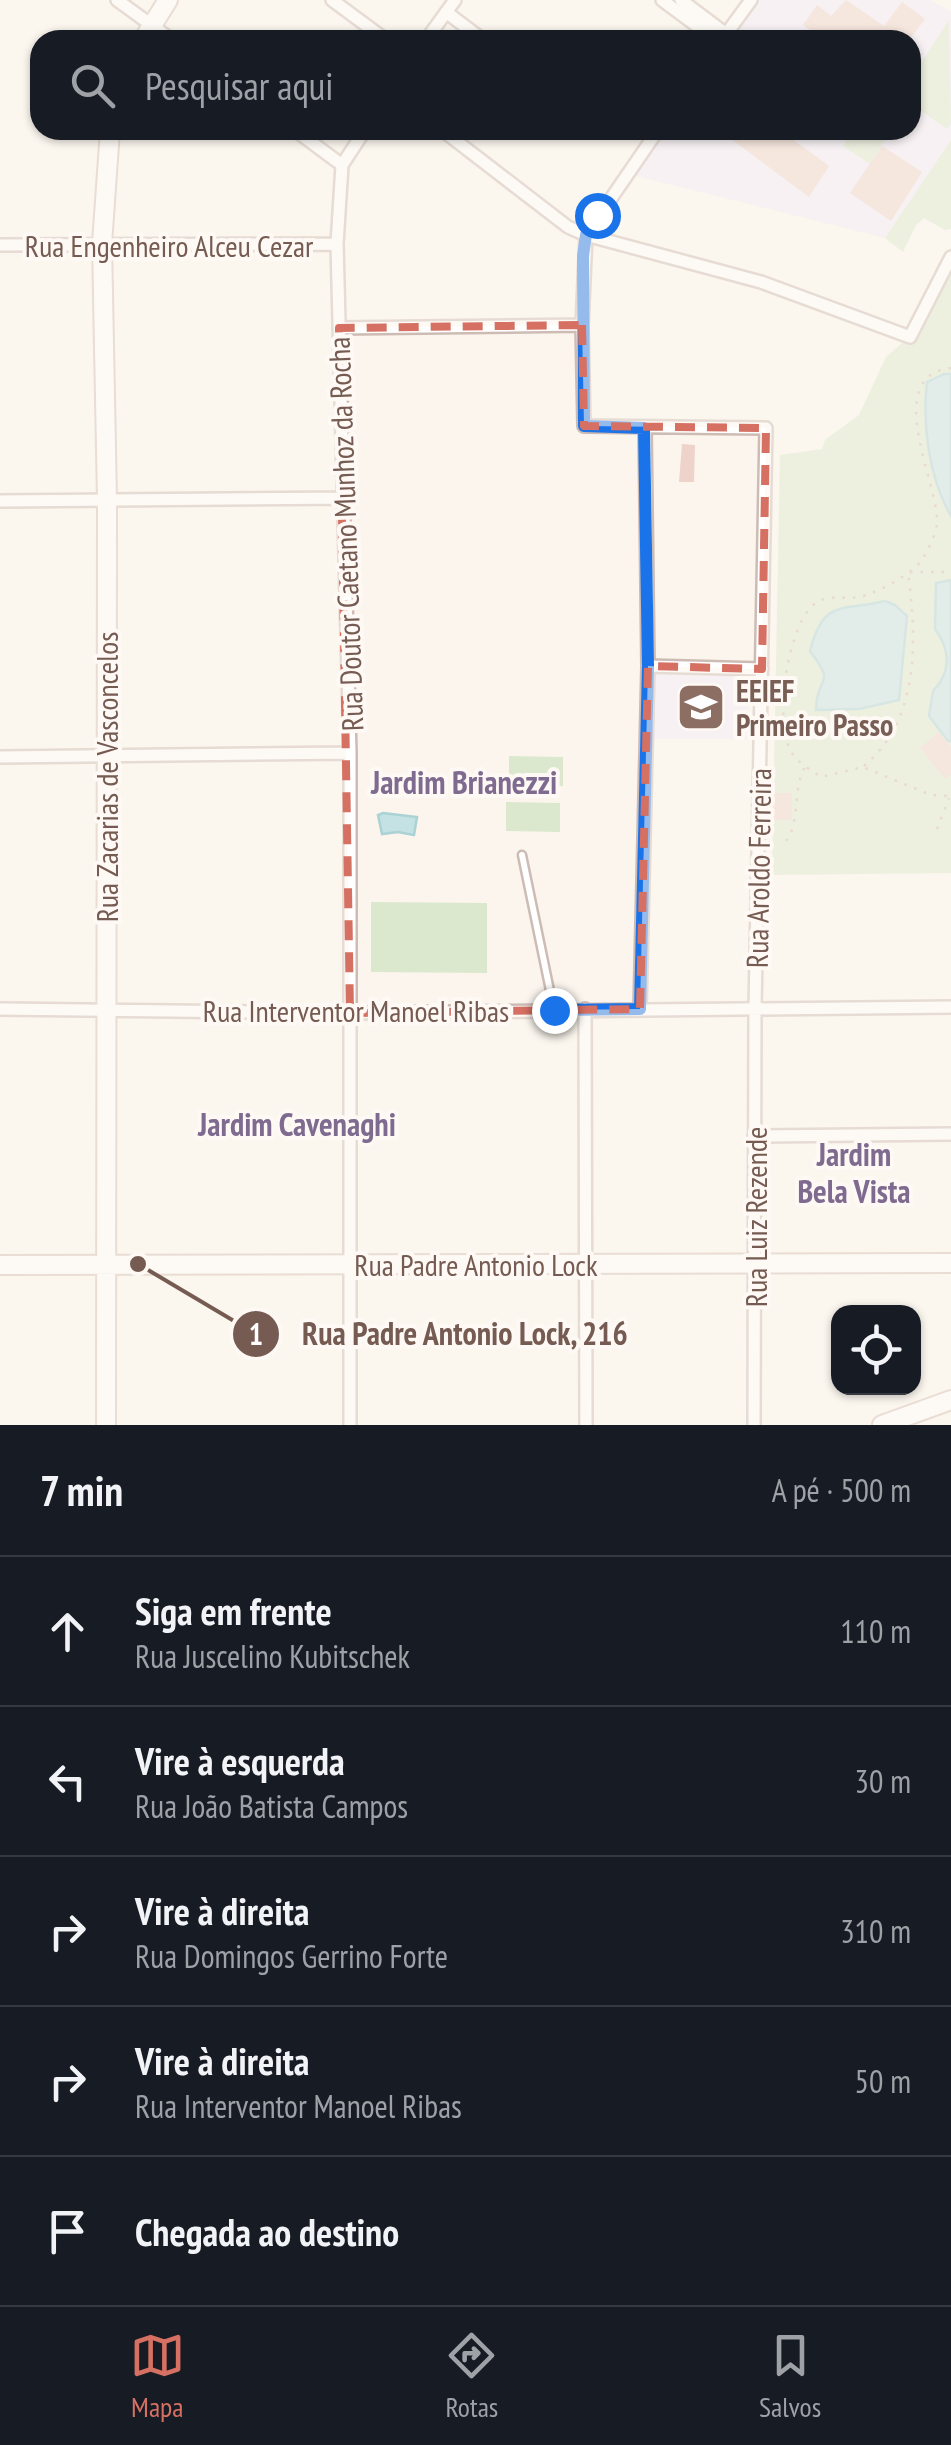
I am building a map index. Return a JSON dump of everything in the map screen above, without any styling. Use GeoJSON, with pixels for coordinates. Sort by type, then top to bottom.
{"type":"FeatureCollection","features":[{"type":"Feature","properties":{"kind":"street"},"geometry":{"type":"LineString","coordinates":[[118,0],[145,30]]}},
{"type":"Feature","properties":{"kind":"street"},"geometry":{"type":"LineString","coordinates":[[148,30],[168,0]]}},
{"type":"Feature","properties":{"kind":"street"},"geometry":{"type":"LineString","coordinates":[[332,0],[372,30]]}},
{"type":"Feature","properties":{"kind":"street"},"geometry":{"type":"LineString","coordinates":[[433,30],[455,0]]}},
{"type":"Feature","properties":{"kind":"street"},"geometry":{"type":"LineString","coordinates":[[662,0],[709,30]]}},
{"type":"Feature","properties":{"kind":"street"},"geometry":{"type":"LineString","coordinates":[[681,0],[713,30]]}},
{"type":"Feature","properties":{"kind":"street"},"geometry":{"type":"LineString","coordinates":[[728,30],[752,0]]}},
{"type":"Feature","properties":{"kind":"street"},"geometry":{"type":"LineString","coordinates":[[446,12],[470,30]]}},
{"type":"Feature","properties":{"kind":"street","name":"Rua Zacarias de Vasconcelos"},"geometry":{"type":"LineString","coordinates":[[106,1425],[107,500],[102,244],[109,140]]}},
{"type":"Feature","properties":{"kind":"street"},"geometry":{"type":"LineString","coordinates":[[308,140],[342,165]]}},
{"type":"Feature","properties":{"kind":"street","name":"Rua Doutor Caetano Munhoz da Rocha"},"geometry":{"type":"LineString","coordinates":[[350,1425],[350,753],[337,244],[342,165],[358,140]]}},
{"type":"Feature","properties":{"kind":"street"},"geometry":{"type":"LineString","coordinates":[[455,140],[568,227],[586,235],[761,282],[910,337],[951,257]]}},
{"type":"Feature","properties":{"kind":"street"},"geometry":{"type":"LineString","coordinates":[[640,1009],[648,666],[644,428],[584,426],[582,325],[586,235],[651,140]]}},
{"type":"Feature","properties":{"kind":"street","name":"Rua Engenheiro Alceu Cezar"},"geometry":{"type":"LineString","coordinates":[[0,245],[337,244]]}},
{"type":"Feature","properties":{"kind":"street"},"geometry":{"type":"LineString","coordinates":[[339,328],[582,325]]}},
{"type":"Feature","properties":{"kind":"street","name":"Rua Aroldo Ferreira"},"geometry":{"type":"LineString","coordinates":[[644,428],[766,428],[755,1009]]}},
{"type":"Feature","properties":{"kind":"street"},"geometry":{"type":"LineString","coordinates":[[0,501],[344,498]]}},
{"type":"Feature","properties":{"kind":"street"},"geometry":{"type":"LineString","coordinates":[[648,666],[762,669]]}},
{"type":"Feature","properties":{"kind":"street"},"geometry":{"type":"LineString","coordinates":[[0,757],[350,753]]}},
{"type":"Feature","properties":{"kind":"street","name":"Rua Interventor Manoel Ribas"},"geometry":{"type":"LineString","coordinates":[[0,1009],[350,1013],[951,1006]]}},
{"type":"Feature","properties":{"kind":"street"},"geometry":{"type":"LineString","coordinates":[[584,1009],[586,1425]]}},
{"type":"Feature","properties":{"kind":"street","name":"Rua Luiz Rezende"},"geometry":{"type":"LineString","coordinates":[[754,1425],[755,1009]]}},
{"type":"Feature","properties":{"kind":"street"},"geometry":{"type":"LineString","coordinates":[[754,1136],[951,1134]]}},
{"type":"Feature","properties":{"kind":"street","name":"Rua Padre Antonio Lock"},"geometry":{"type":"LineString","coordinates":[[0,1265],[951,1263]]}},
{"type":"Feature","properties":{"kind":"street"},"geometry":{"type":"LineString","coordinates":[[882,1425],[951,1400]]}},
{"type":"Feature","properties":{"kind":"lane"},"geometry":{"type":"LineString","coordinates":[[522,855],[554,1010]]}},
{"type":"Feature","properties":{"kind":"path"},"geometry":{"type":"LineString","coordinates":[[908,572],[913,609],[912,659],[904,712],[884,750],[863,767],[821,777],[794,756],[783,724],[788,661],[800,623],[813,604],[830,597],[862,596],[908,572],[923,559],[937,526],[915,408],[924,382],[944,368],[951,368]]}},
{"type":"Feature","properties":{"kind":"path"},"geometry":{"type":"LineString","coordinates":[[908,572],[951,572]]}},
{"type":"Feature","properties":{"kind":"path"},"geometry":{"type":"LineString","coordinates":[[786,841],[794,825],[798,780],[806,766]]}},
{"type":"Feature","properties":{"kind":"path"},"geometry":{"type":"LineString","coordinates":[[863,767],[931,795],[950,797],[937,830]]}},
{"type":"Feature","properties":{"kind":"highlighted area"},"geometry":{"type":"Polygon","coordinates":[[[582,325],[584,426],[766,428],[762,669],[648,666],[640,1009],[350,1013],[339,328],[582,325]]]}},
{"type":"Feature","properties":{"kind":"shaded area"},"geometry":{"type":"Polygon","coordinates":[[[753,0],[930,0],[951,12],[951,140],[885,238],[628,174],[652,140],[921,140],[921,30],[730,30],[753,0]]]}},
{"type":"Feature","properties":{"kind":"shaded area","name":"EEIEF Primeiro Passo"},"geometry":{"type":"Polygon","coordinates":[[[652,673],[749,674],[748,739],[653,739],[652,673]]]}},
{"type":"Feature","properties":{"kind":"green space"},"geometry":{"type":"Polygon","coordinates":[[[949,20],[951,123],[947,129],[921,111],[921,63],[949,20]]]}},
{"type":"Feature","properties":{"kind":"green space"},"geometry":{"type":"Polygon","coordinates":[[[847,140],[885,140],[870,164],[843,146],[847,140]]]}},
{"type":"Feature","properties":{"kind":"green space"},"geometry":{"type":"Polygon","coordinates":[[[951,140],[951,229],[945,230],[924,218],[916,225],[903,252],[885,238],[951,140]]]}},
{"type":"Feature","properties":{"kind":"green space"},"geometry":{"type":"Polygon","coordinates":[[[951,268],[951,873],[772,875],[780,455],[822,449],[825,440],[859,415],[886,357],[923,325],[951,268]]]}},
{"type":"Feature","properties":{"kind":"green space"},"geometry":{"type":"Polygon","coordinates":[[[509,756],[563,757],[563,786],[509,785],[509,756]]]}},
{"type":"Feature","properties":{"kind":"green space"},"geometry":{"type":"Polygon","coordinates":[[[506,802],[560,803],[560,832],[506,831],[506,802]]]}},
{"type":"Feature","properties":{"kind":"green space"},"geometry":{"type":"Polygon","coordinates":[[[371,902],[487,903],[487,973],[371,972],[371,902]]]}},
{"type":"Feature","properties":{"kind":"water"},"geometry":{"type":"Polygon","coordinates":[[[951,374],[951,516],[932,468],[926,416],[927,382],[951,374]]]}},
{"type":"Feature","properties":{"kind":"water"},"geometry":{"type":"Polygon","coordinates":[[[951,580],[948,741],[929,716],[933,691],[943,677],[947,661],[935,629],[936,583],[951,580]]]}},
{"type":"Feature","properties":{"kind":"water"},"geometry":{"type":"Polygon","coordinates":[[[885,601],[907,616],[899,700],[859,709],[816,710],[824,676],[810,651],[822,622],[837,610],[885,601]]]}},
{"type":"Feature","properties":{"kind":"water"},"geometry":{"type":"Polygon","coordinates":[[[378,815],[417,817],[414,835],[382,834],[378,815]]]}},
{"type":"Feature","properties":{"kind":"building"},"geometry":{"type":"Polygon","coordinates":[[[846,0],[884,26],[902,2],[925,19],[917,30],[810,30],[803,25],[817,5],[831,16],[846,0]]]}},
{"type":"Feature","properties":{"kind":"building"},"geometry":{"type":"Polygon","coordinates":[[[732,140],[794,140],[829,166],[809,197],[732,140]]]}},
{"type":"Feature","properties":{"kind":"building"},"geometry":{"type":"Polygon","coordinates":[[[882,146],[922,172],[891,221],[850,193],[882,146]]]}},
{"type":"Feature","properties":{"kind":"building"},"geometry":{"type":"Polygon","coordinates":[[[682,444],[695,445],[694,482],[679,482],[682,444]]]}},
{"type":"Feature","properties":{"kind":"building"},"geometry":{"type":"Polygon","coordinates":[[[939,732],[951,747],[951,775],[945,779],[920,748],[939,732]]]}},
{"type":"Feature","properties":{"kind":"building"},"geometry":{"type":"Polygon","coordinates":[[[772,793],[792,793],[792,820],[773,820],[772,793]]]}},
{"type":"Feature","properties":{"kind":"place","name":"EEIEF Primeiro Passo"},"geometry":{"type":"Point","coordinates":[701,707]}},
{"type":"Feature","properties":{"kind":"place","name":"Rua Padre Antonio Lock, 216"},"geometry":{"type":"Point","coordinates":[138,1264]}},
{"type":"Feature","properties":{"kind":"district","name":"Jardim Brianezzi"},"geometry":{"type":"Point","coordinates":[464,782]}},
{"type":"Feature","properties":{"kind":"district","name":"Jardim Cavenaghi"},"geometry":{"type":"Point","coordinates":[297,1124]}},
{"type":"Feature","properties":{"kind":"district","name":"Jardim Bela Vista"},"geometry":{"type":"Point","coordinates":[854,1172]}},
{"type":"Feature","properties":{"kind":"route"},"geometry":{"type":"LineString","coordinates":[[554,1010],[640,1009],[648,666],[644,428],[584,426],[583,256],[586,235],[597,215]]}}]}
